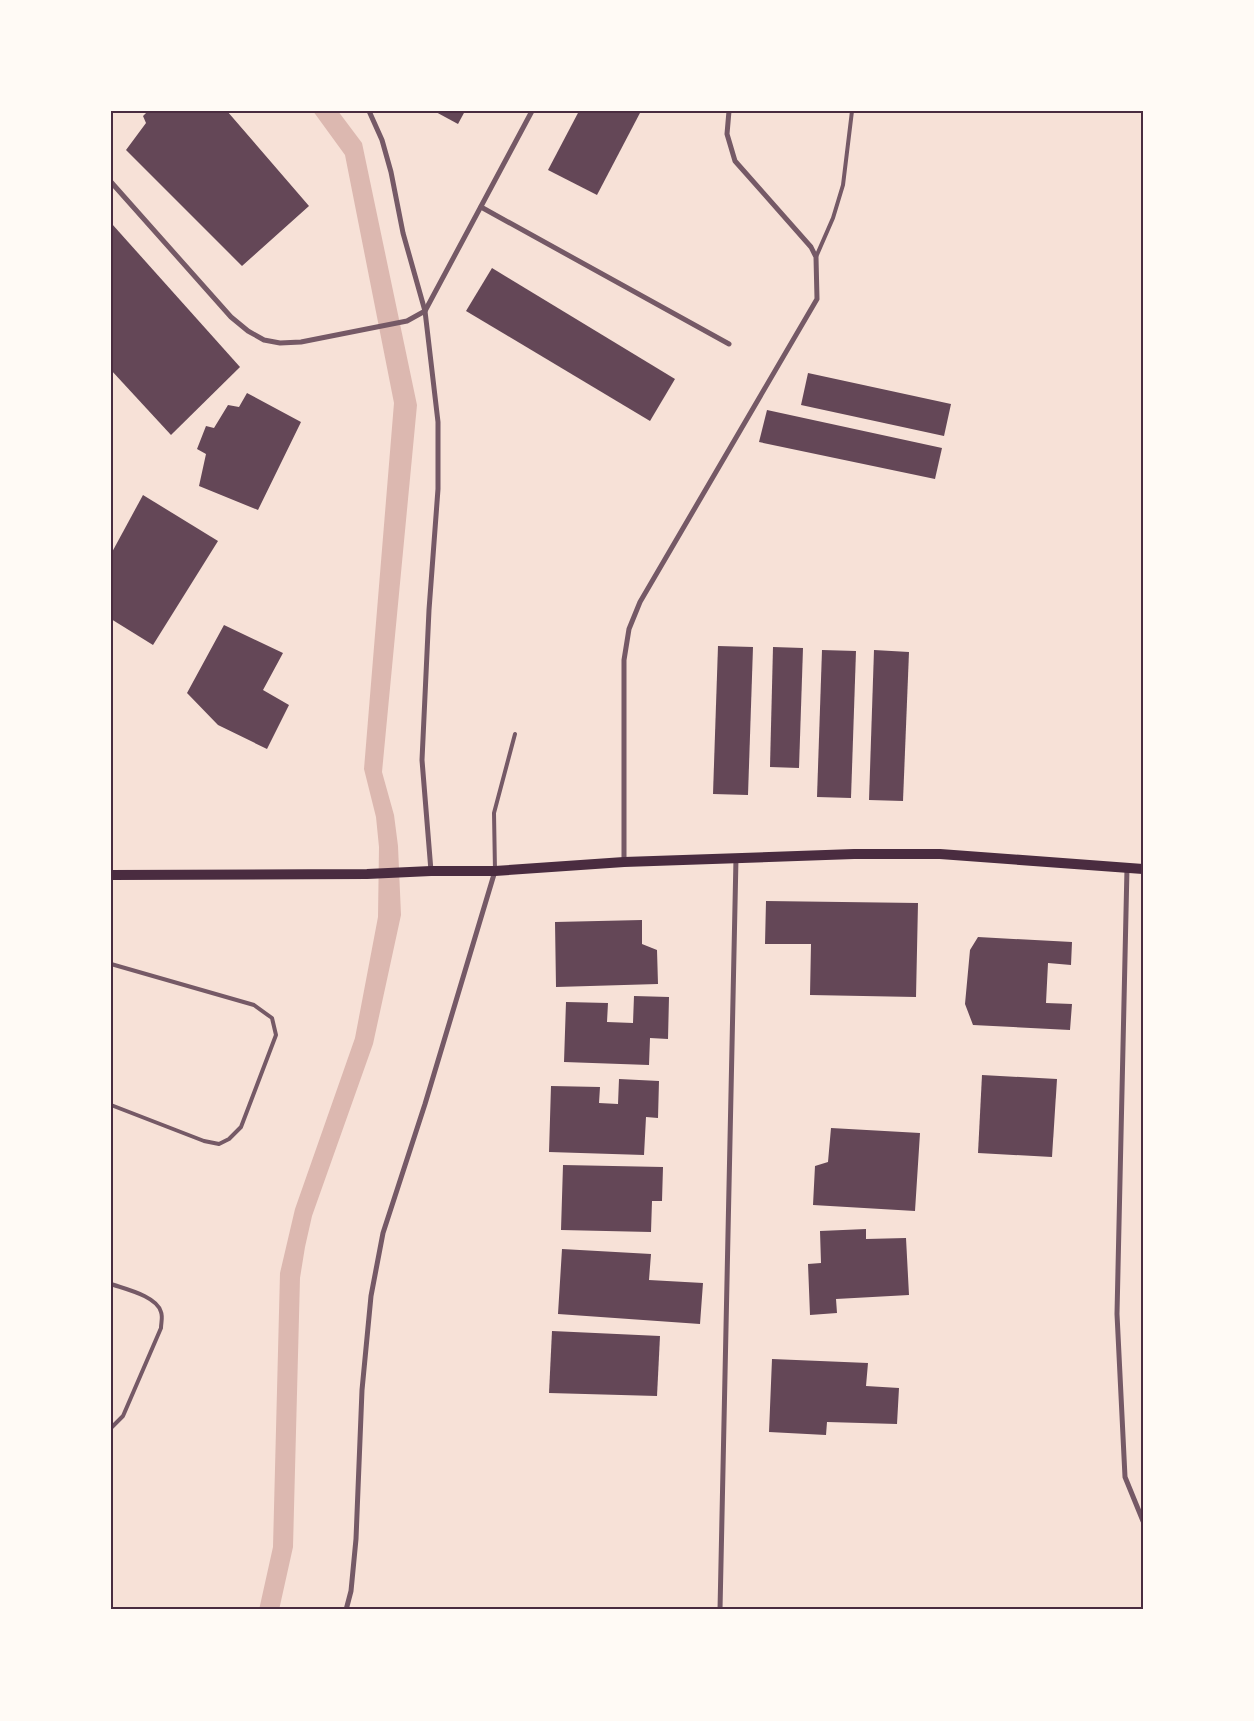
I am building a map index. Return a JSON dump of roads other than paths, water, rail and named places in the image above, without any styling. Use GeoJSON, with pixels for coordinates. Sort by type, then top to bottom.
{"type":"FeatureCollection","features":[{"type":"Feature","properties":{"kind":"main road"},"geometry":{"type":"LineString","coordinates":[[111,875],[367,874],[495,871],[624,862],[854,854],[940,854],[1143,869]]}},
{"type":"Feature","properties":{"kind":"street"},"geometry":{"type":"LineString","coordinates":[[369,111],[382,140],[391,172],[403,233],[425,311],[438,422],[438,489],[428,610],[422,760],[431,871]]}},
{"type":"Feature","properties":{"kind":"street"},"geometry":{"type":"LineString","coordinates":[[111,182],[231,317],[248,331],[264,340],[280,343],[300,342],[407,321],[425,311],[532,111]]}},
{"type":"Feature","properties":{"kind":"street"},"geometry":{"type":"LineString","coordinates":[[624,862],[624,660],[629,629],[640,602],[817,299],[816,257],[811,246],[735,161],[727,134],[729,111]]}},
{"type":"Feature","properties":{"kind":"street"},"geometry":{"type":"LineString","coordinates":[[481,207],[729,344]]}},
{"type":"Feature","properties":{"kind":"street"},"geometry":{"type":"LineString","coordinates":[[720,1610],[736,858]]}},
{"type":"Feature","properties":{"kind":"street"},"geometry":{"type":"LineString","coordinates":[[1127,868],[1117,1314],[1125,1477],[1143,1521]]}},
{"type":"Feature","properties":{"kind":"street"},"geometry":{"type":"LineString","coordinates":[[346,1610],[351,1591],[356,1539],[362,1390],[371,1296],[382,1233],[425,1104],[495,871]]}},
{"type":"Feature","properties":{"kind":"lane"},"geometry":{"type":"LineString","coordinates":[[816,257],[833,218],[843,185],[852,111]]}},
{"type":"Feature","properties":{"kind":"lane"},"geometry":{"type":"LineString","coordinates":[[495,871],[494,813],[515,734]]}},
{"type":"Feature","properties":{"kind":"lane"},"geometry":{"type":"LineString","coordinates":[[111,964],[254,1005],[272,1018],[276,1035],[242,1127],[229,1140],[219,1144],[204,1141],[111,1105]]}},
{"type":"Feature","properties":{"kind":"lane"},"geometry":{"type":"LineString","coordinates":[[111,1284],[145,1296],[157,1304],[162,1312],[161,1328],[123,1416],[111,1428]]}}]}
